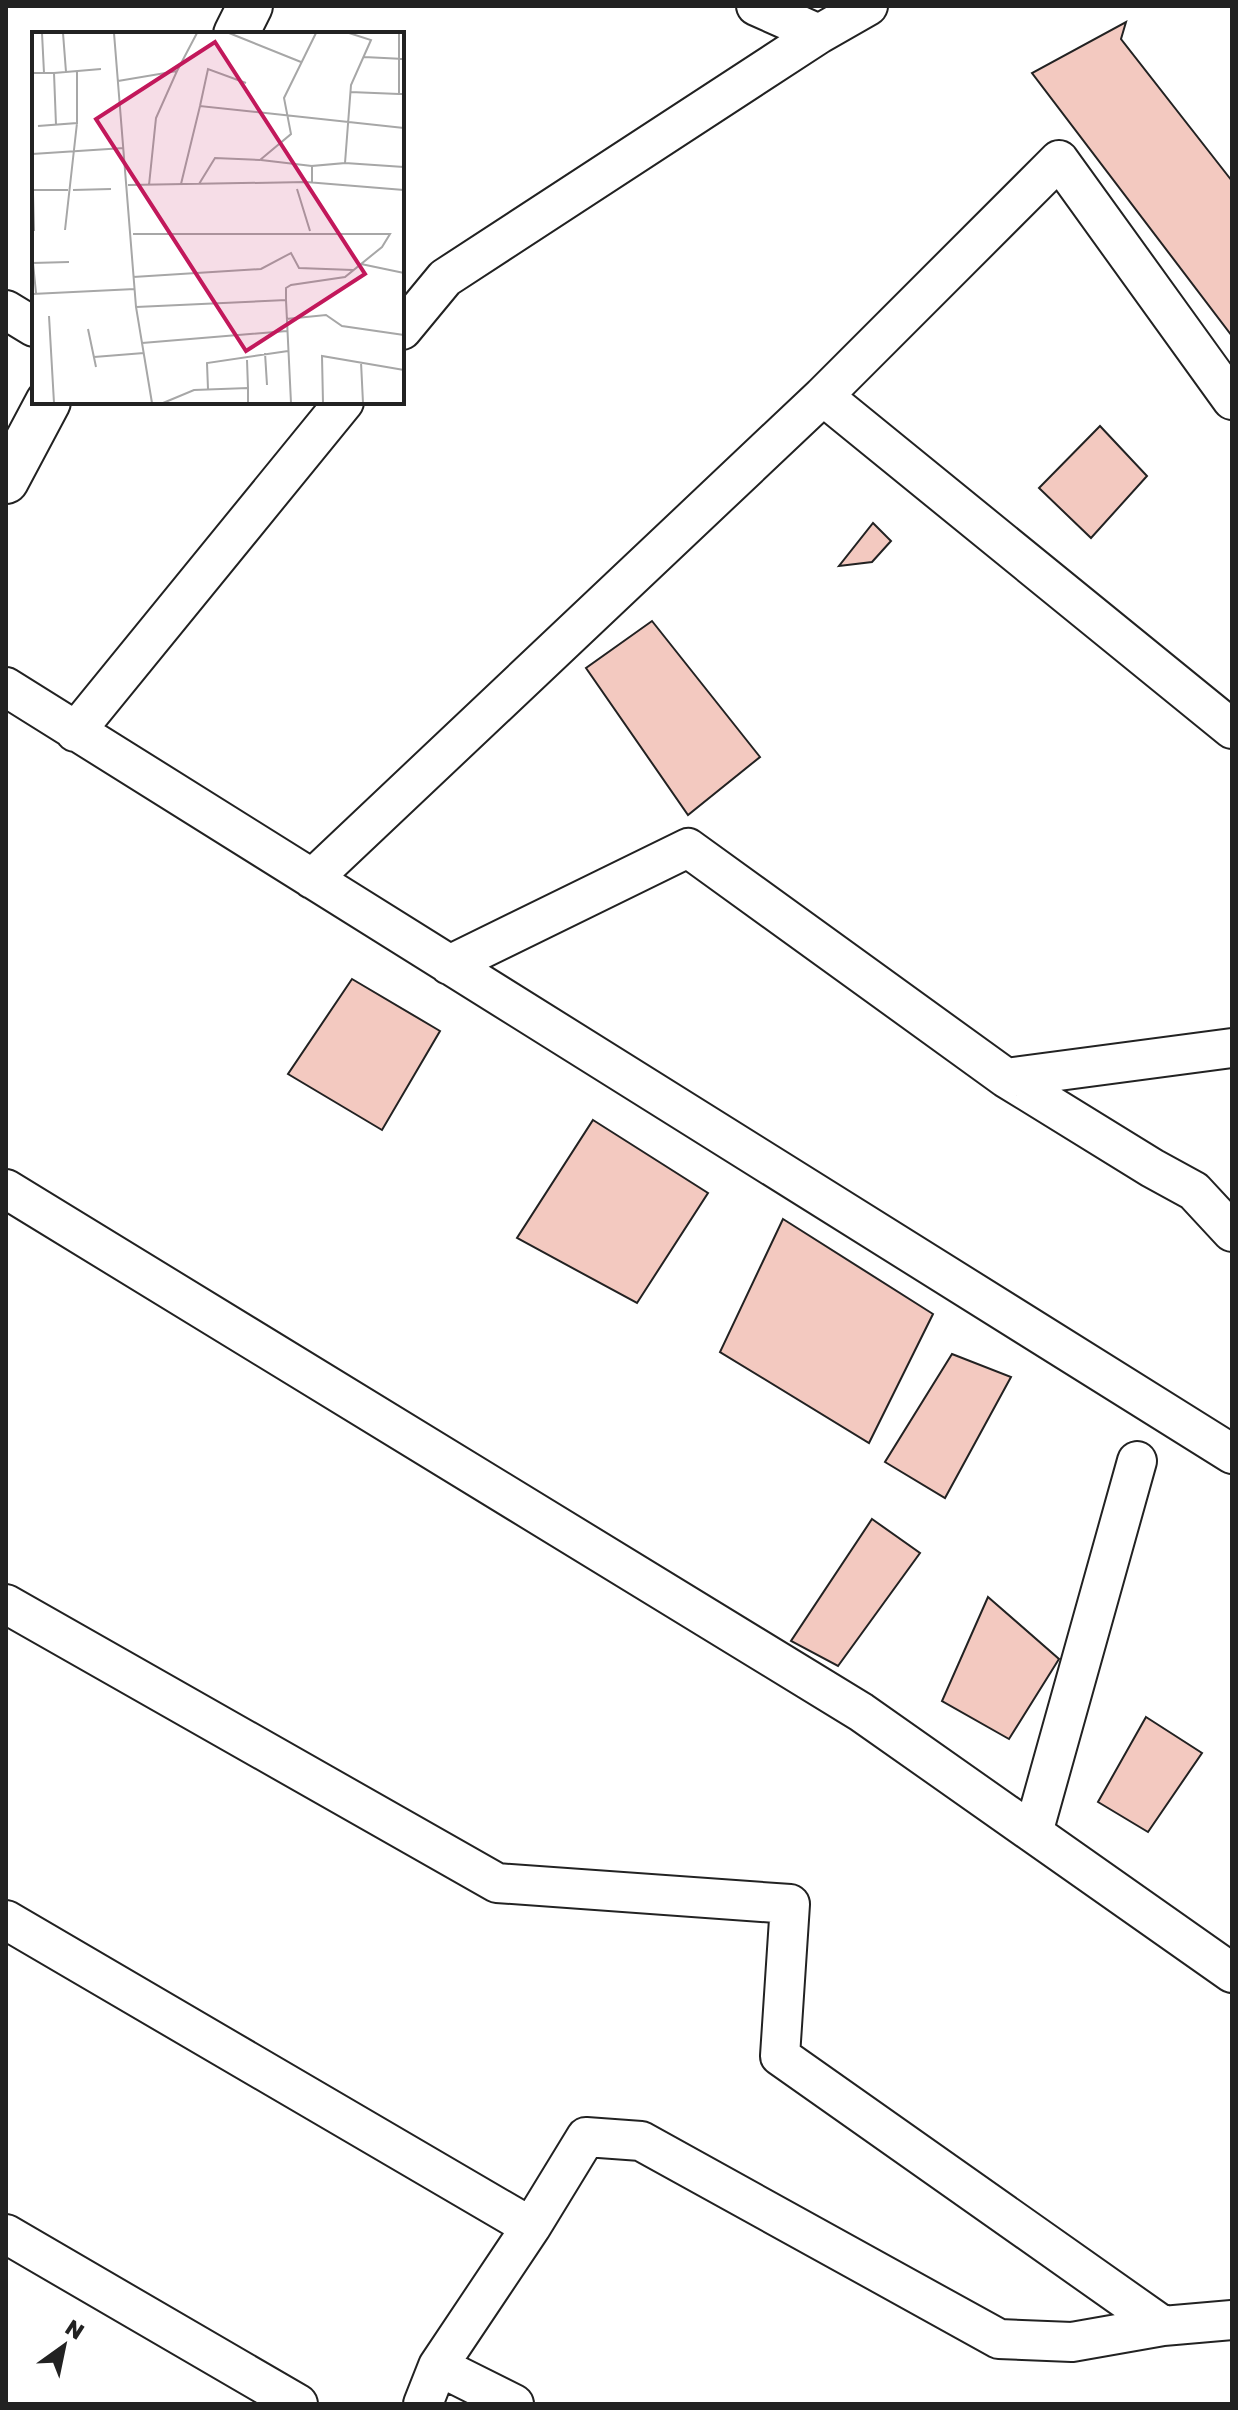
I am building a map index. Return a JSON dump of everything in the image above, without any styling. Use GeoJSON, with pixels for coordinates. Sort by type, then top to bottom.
{"type":"FeatureCollection","features":[{"type":"Feature","properties":{"kind":"main road"},"geometry":{"type":"LineString","coordinates":[[237,32],[250,6]]}},
{"type":"Feature","properties":{"kind":"main road"},"geometry":{"type":"LineString","coordinates":[[6,481],[47,404]]}},
{"type":"Feature","properties":{"kind":"street"},"geometry":{"type":"LineString","coordinates":[[756,6],[819,34]]}},
{"type":"Feature","properties":{"kind":"street"},"geometry":{"type":"LineString","coordinates":[[404,328],[445,278],[819,34],[868,6]]}},
{"type":"Feature","properties":{"kind":"street"},"geometry":{"type":"LineString","coordinates":[[312,879],[823,396],[1059,160],[1232,400]]}},
{"type":"Feature","properties":{"kind":"street"},"geometry":{"type":"LineString","coordinates":[[6,310],[32,326]]}},
{"type":"Feature","properties":{"kind":"street"},"geometry":{"type":"LineString","coordinates":[[823,396],[1232,729]]}},
{"type":"Feature","properties":{"kind":"street"},"geometry":{"type":"LineString","coordinates":[[75,732],[342,404]]}},
{"type":"Feature","properties":{"kind":"street"},"geometry":{"type":"LineString","coordinates":[[6,687],[1232,1454]]}},
{"type":"Feature","properties":{"kind":"street"},"geometry":{"type":"LineString","coordinates":[[449,965],[688,848],[1006,1078],[1194,1191],[1232,1232]]}},
{"type":"Feature","properties":{"kind":"street"},"geometry":{"type":"LineString","coordinates":[[1006,1078],[1232,1048]]}},
{"type":"Feature","properties":{"kind":"street"},"geometry":{"type":"LineString","coordinates":[[6,1189],[848,1704],[1232,1973]]}},
{"type":"Feature","properties":{"kind":"street"},"geometry":{"type":"LineString","coordinates":[[1033,1833],[1137,1461]]}},
{"type":"Feature","properties":{"kind":"street"},"geometry":{"type":"LineString","coordinates":[[6,1604],[497,1883],[790,1904],[780,2056],[1163,2326]]}},
{"type":"Feature","properties":{"kind":"street"},"geometry":{"type":"LineString","coordinates":[[6,1920],[531,2227]]}},
{"type":"Feature","properties":{"kind":"street"},"geometry":{"type":"LineString","coordinates":[[423,2404],[438,2366],[531,2227],[586,2137],[641,2141],[999,2339],[1072,2342],[1163,2326],[1232,2320]]}},
{"type":"Feature","properties":{"kind":"street"},"geometry":{"type":"LineString","coordinates":[[6,2234],[298,2404]]}},
{"type":"Feature","properties":{"kind":"street"},"geometry":{"type":"LineString","coordinates":[[438,2366],[514,2404]]}},
{"type":"Feature","properties":{"kind":"building"},"geometry":{"type":"Polygon","coordinates":[[[1126,22],[1121,39],[1232,181],[1232,336],[1032,73],[1126,22]]]}},
{"type":"Feature","properties":{"kind":"building"},"geometry":{"type":"Polygon","coordinates":[[[1100,426],[1147,476],[1091,538],[1039,488],[1100,426]]]}},
{"type":"Feature","properties":{"kind":"building"},"geometry":{"type":"Polygon","coordinates":[[[873,523],[891,541],[872,562],[839,566],[873,523]]]}},
{"type":"Feature","properties":{"kind":"building"},"geometry":{"type":"Polygon","coordinates":[[[652,621],[760,757],[688,815],[586,668],[652,621]]]}},
{"type":"Feature","properties":{"kind":"building"},"geometry":{"type":"Polygon","coordinates":[[[352,979],[440,1031],[382,1130],[288,1074],[352,979]]]}},
{"type":"Feature","properties":{"kind":"building"},"geometry":{"type":"Polygon","coordinates":[[[593,1120],[708,1193],[637,1303],[517,1238],[593,1120]]]}},
{"type":"Feature","properties":{"kind":"building"},"geometry":{"type":"Polygon","coordinates":[[[783,1219],[933,1314],[869,1443],[720,1352],[783,1219]]]}},
{"type":"Feature","properties":{"kind":"building"},"geometry":{"type":"Polygon","coordinates":[[[952,1354],[1011,1377],[945,1498],[885,1462],[952,1354]]]}},
{"type":"Feature","properties":{"kind":"building"},"geometry":{"type":"Polygon","coordinates":[[[872,1519],[920,1553],[838,1666],[791,1641],[872,1519]]]}},
{"type":"Feature","properties":{"kind":"building"},"geometry":{"type":"Polygon","coordinates":[[[988,1597],[1059,1659],[1009,1739],[942,1701],[988,1597]]]}},
{"type":"Feature","properties":{"kind":"building"},"geometry":{"type":"Polygon","coordinates":[[[1146,1717],[1202,1753],[1148,1832],[1098,1802],[1146,1717]]]}}]}
